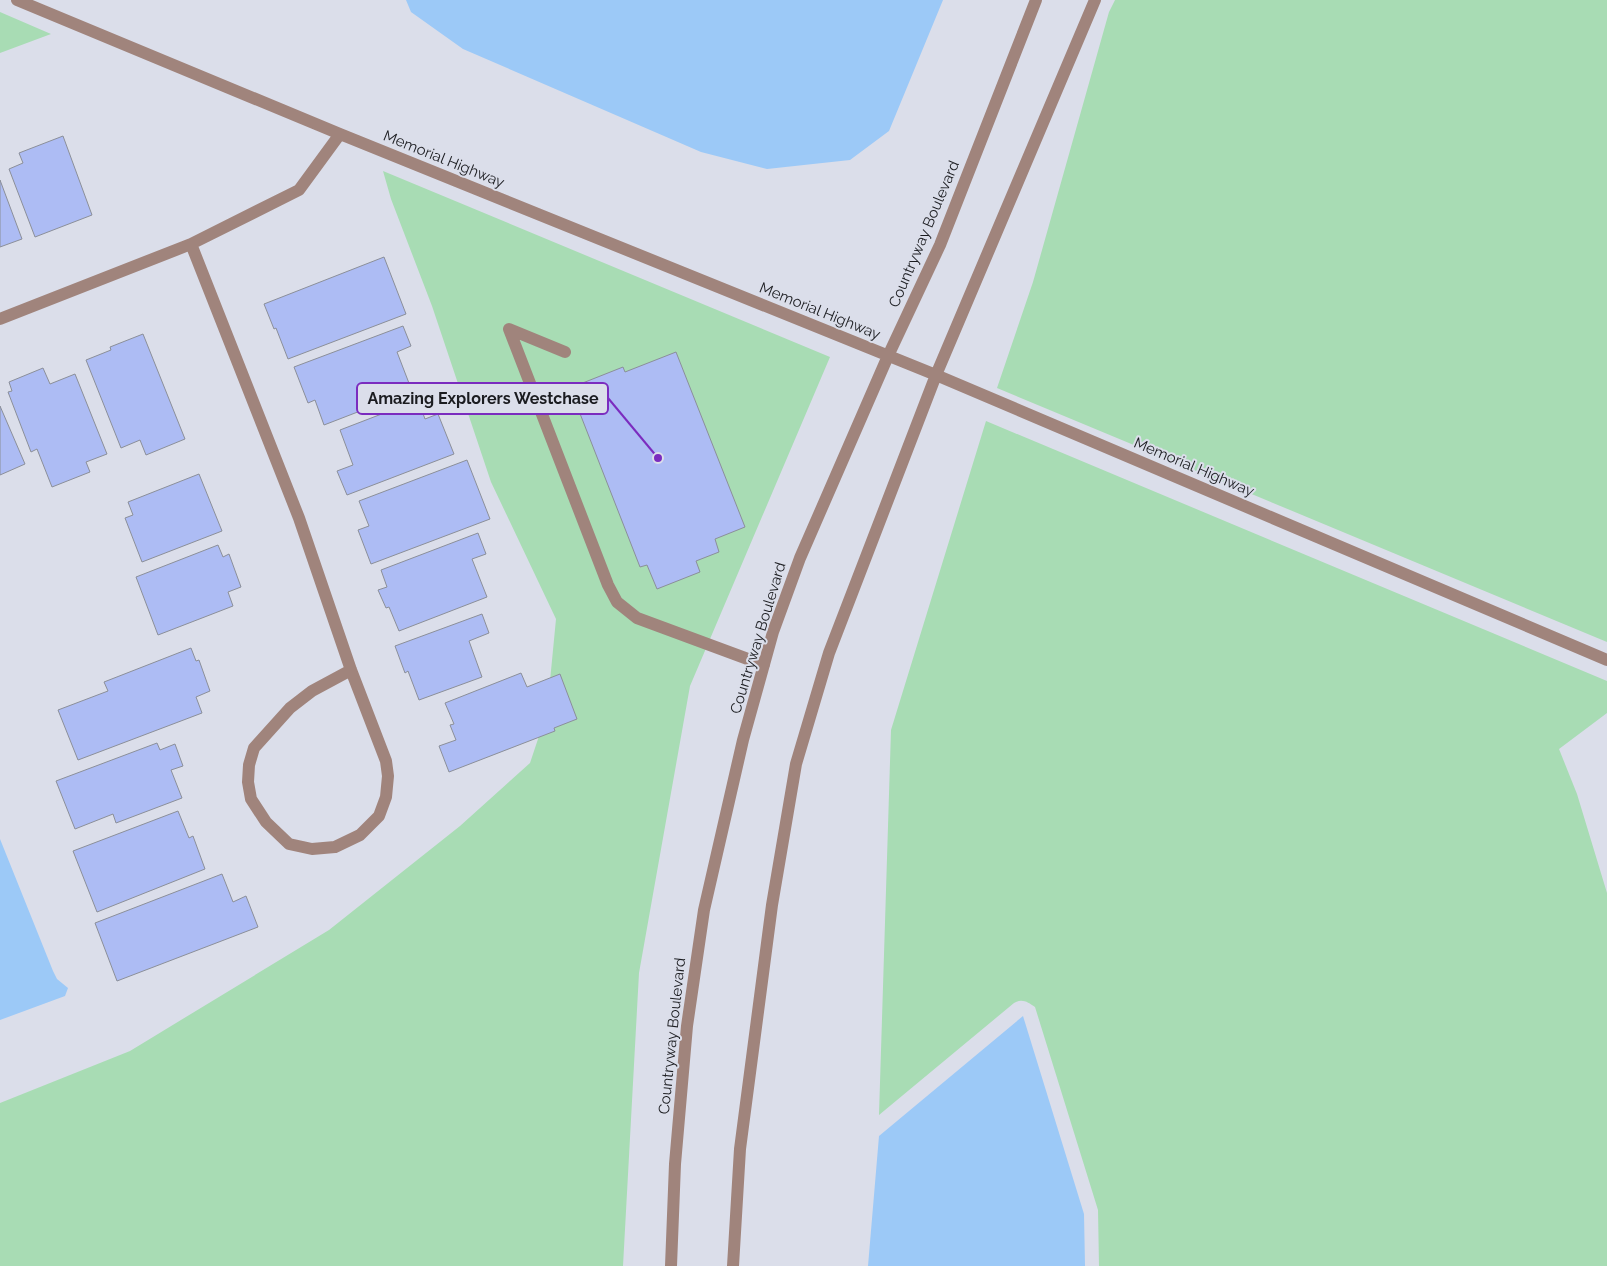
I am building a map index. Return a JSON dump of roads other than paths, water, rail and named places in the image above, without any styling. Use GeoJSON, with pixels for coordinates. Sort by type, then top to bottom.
{"type":"FeatureCollection","features":[{"type":"Feature","properties":{"kind":"street","name":"Memorial Highway"},"geometry":{"type":"LineString","coordinates":[[17,0],[340,134],[936,374],[1607,660]]}},
{"type":"Feature","properties":{"kind":"street","name":"Countryway Boulevard"},"geometry":{"type":"LineString","coordinates":[[672,1266],[675,1164],[687,1026],[704,910],[744,740],[773,632],[800,558],[888,356],[940,245],[1036,0]]}},
{"type":"Feature","properties":{"kind":"street"},"geometry":{"type":"LineString","coordinates":[[732,1266],[740,1149],[772,905],[796,764],[829,653],[936,374],[1095,0]]}},
{"type":"Feature","properties":{"kind":"street"},"geometry":{"type":"LineString","coordinates":[[0,319],[191,244],[299,190],[340,134]]}},
{"type":"Feature","properties":{"kind":"street"},"geometry":{"type":"LineString","coordinates":[[191,244],[299,518],[351,670],[386,761],[388,776],[386,797],[379,816],[360,835],[335,847],[312,849],[289,844],[266,822],[251,799],[248,773],[254,748],[290,708],[312,691],[351,670]]}},
{"type":"Feature","properties":{"kind":"street"},"geometry":{"type":"LineString","coordinates":[[565,352],[509,329],[608,585],[617,602],[637,618],[764,665]]}},
{"type":"Feature","properties":{"kind":"water"},"geometry":{"type":"Polygon","coordinates":[[[406,0],[943,0],[889,131],[850,160],[767,169],[701,152],[463,49],[411,12],[406,0]]]}},
{"type":"Feature","properties":{"kind":"water"},"geometry":{"type":"Polygon","coordinates":[[[0,839],[53,971],[57,979],[68,988],[65,996],[0,1020],[0,839]]]}},
{"type":"Feature","properties":{"kind":"water"},"geometry":{"type":"Polygon","coordinates":[[[1023,1016],[1084,1214],[1085,1266],[868,1266],[879,1136],[1023,1016]]]}},
{"type":"Feature","properties":{"kind":"place","name":"Amazing Explorers Westchase"},"geometry":{"type":"Point","coordinates":[658,458]}}]}
